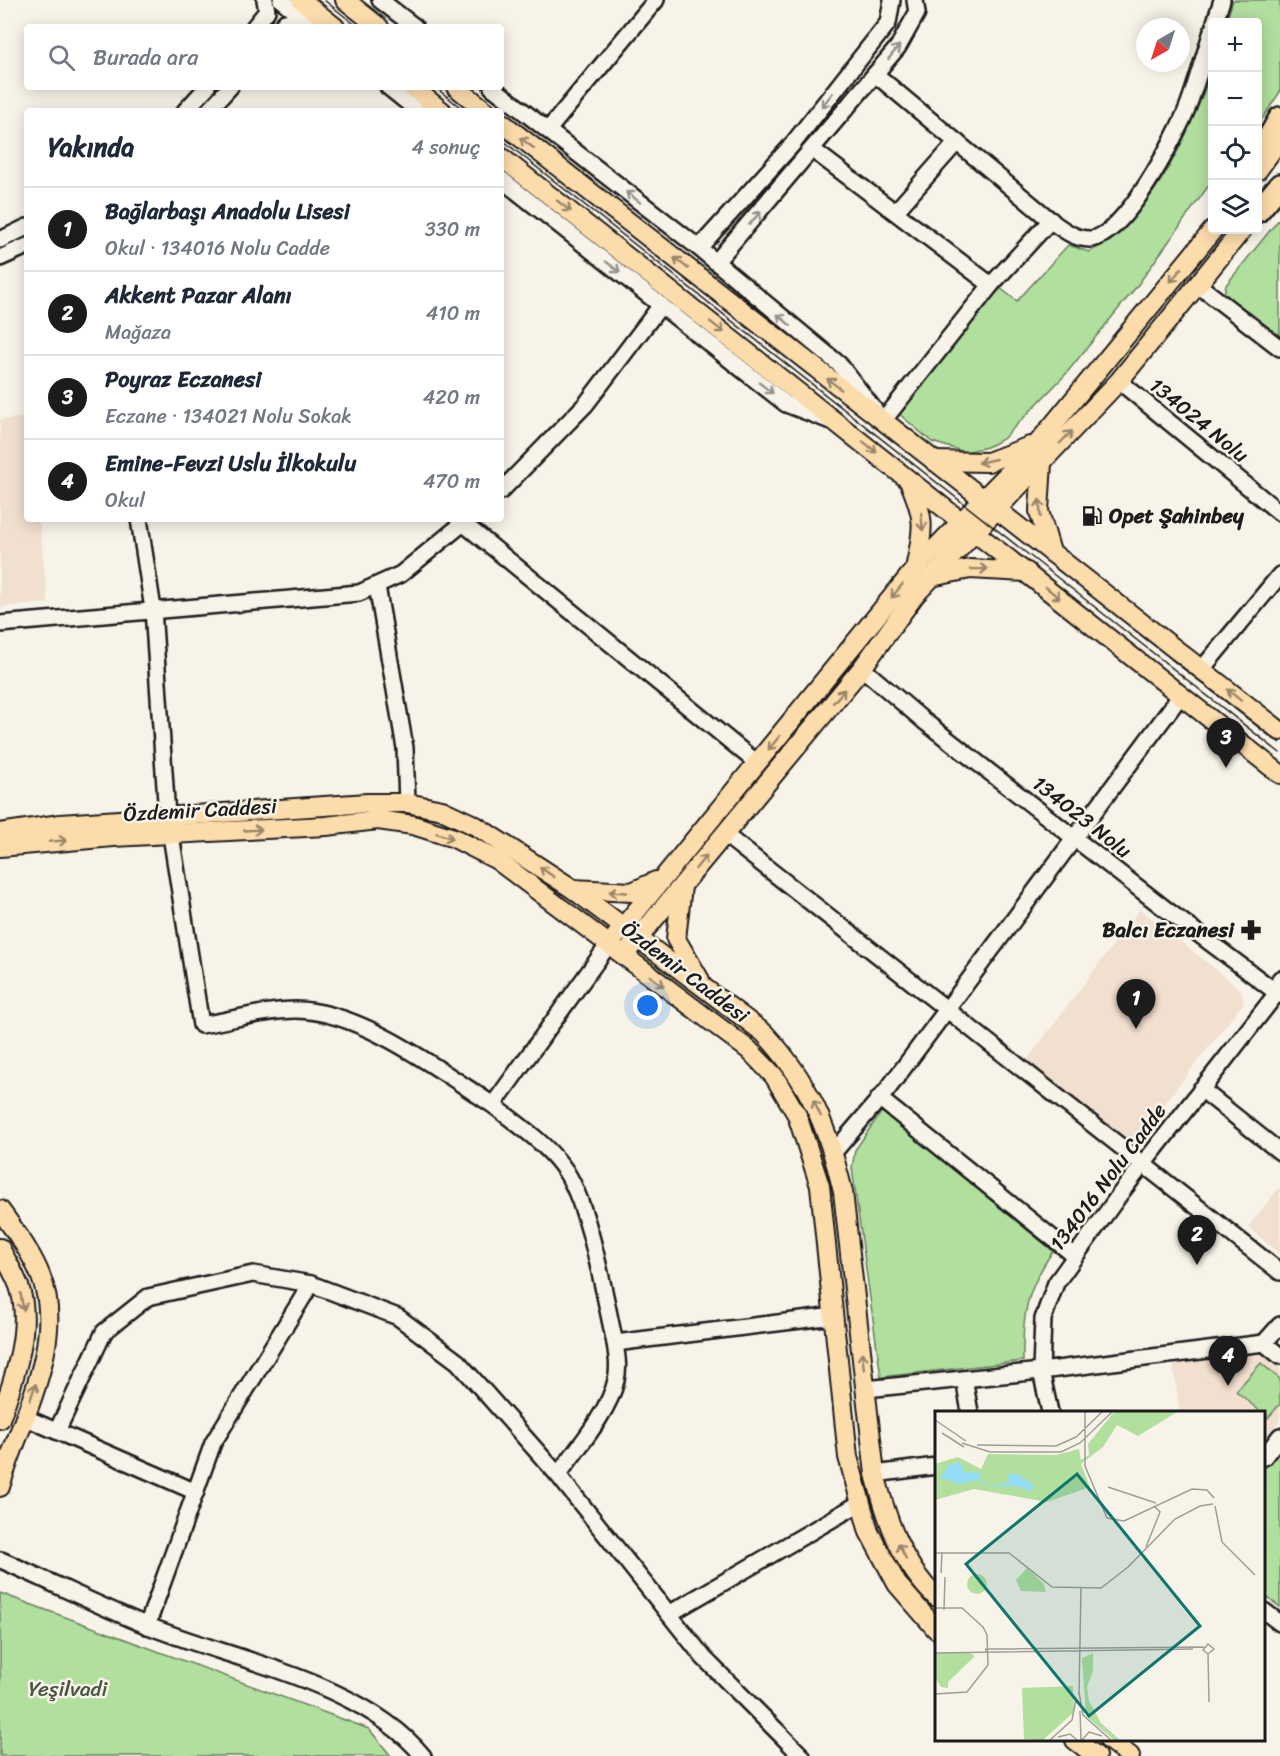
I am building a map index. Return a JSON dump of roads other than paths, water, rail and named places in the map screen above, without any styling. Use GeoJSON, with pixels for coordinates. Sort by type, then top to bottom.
{"type":"FeatureCollection","features":[{"type":"Feature","properties":{"kind":"highway"},"geometry":{"type":"LineString","coordinates":[[1262,148],[1280,118]]}},
{"type":"Feature","properties":{"kind":"highway"},"geometry":{"type":"LineString","coordinates":[[1262,205],[1280,185]]}},
{"type":"Feature","properties":{"kind":"main road"},"geometry":{"type":"LineString","coordinates":[[301,0],[331,24]]}},
{"type":"Feature","properties":{"kind":"main road"},"geometry":{"type":"LineString","coordinates":[[345,0],[375,24]]}},
{"type":"Feature","properties":{"kind":"main road"},"geometry":{"type":"LineString","coordinates":[[416,90],[438,108]]}},
{"type":"Feature","properties":{"kind":"main road"},"geometry":{"type":"LineString","coordinates":[[460,90],[482,108]]}},
{"type":"Feature","properties":{"kind":"main road"},"geometry":{"type":"LineString","coordinates":[[504,125],[1280,731]]}},
{"type":"Feature","properties":{"kind":"main road"},"geometry":{"type":"LineString","coordinates":[[1262,163],[1280,139]]}},
{"type":"Feature","properties":{"kind":"main road"},"geometry":{"type":"LineString","coordinates":[[504,159],[844,426],[1280,774]]}},
{"type":"Feature","properties":{"kind":"main road"},"geometry":{"type":"LineString","coordinates":[[1262,203],[1280,180]]}},
{"type":"Feature","properties":{"kind":"main road"},"geometry":{"type":"LineString","coordinates":[[617,950],[630,933],[661,880],[757,763],[923,573],[989,504],[1210,234]]}},
{"type":"Feature","properties":{"kind":"main road"},"geometry":{"type":"LineString","coordinates":[[989,504],[1042,463],[1119,381],[1239,234]]}},
{"type":"Feature","properties":{"kind":"main road"},"geometry":{"type":"LineString","coordinates":[[934,461],[988,462],[1038,443]]}},
{"type":"Feature","properties":{"kind":"main road"},"geometry":{"type":"LineString","coordinates":[[1042,463],[1039,511],[1051,552]]}},
{"type":"Feature","properties":{"kind":"main road"},"geometry":{"type":"LineString","coordinates":[[630,933],[681,886],[862,668],[923,573],[923,525],[920,505],[907,477]]}},
{"type":"Feature","properties":{"kind":"main road"},"geometry":{"type":"LineString","coordinates":[[923,573],[970,569],[1027,572]]}},
{"type":"Feature","properties":{"kind":"main road","name":"Özdemir Caddesi"},"geometry":{"type":"LineString","coordinates":[[0,833],[60,824],[167,816],[407,803],[442,810],[476,826],[573,889],[764,1033],[794,1068],[816,1104],[834,1152],[843,1192],[875,1474],[885,1512],[900,1549],[912,1570],[935,1596]]}},
{"type":"Feature","properties":{"kind":"main road","name":"Özdemir Caddesi"},"geometry":{"type":"LineString","coordinates":[[0,848],[326,826],[378,820],[412,825],[454,838],[497,860],[749,1050],[774,1076],[796,1115],[820,1186],[848,1457],[860,1503],[881,1558],[917,1610],[935,1628]]}},
{"type":"Feature","properties":{"kind":"main road"},"geometry":{"type":"LineString","coordinates":[[573,889],[632,892],[661,880]]}},
{"type":"Feature","properties":{"kind":"main road"},"geometry":{"type":"LineString","coordinates":[[681,886],[675,939],[704,987]]}},
{"type":"Feature","properties":{"kind":"main road"},"geometry":{"type":"LineString","coordinates":[[0,1210],[42,1278],[47,1312],[45,1358],[0,1487]]}},
{"type":"Feature","properties":{"kind":"main road"},"geometry":{"type":"LineString","coordinates":[[0,1248],[19,1286],[24,1313],[16,1374],[0,1419]]}},
{"type":"Feature","properties":{"kind":"main road"},"geometry":{"type":"LineString","coordinates":[[1076,1741],[1096,1756]]}},
{"type":"Feature","properties":{"kind":"main road"},"geometry":{"type":"LineString","coordinates":[[1110,1741],[1130,1756]]}},
{"type":"Feature","properties":{"kind":"street"},"geometry":{"type":"LineString","coordinates":[[281,0],[310,23]]}},
{"type":"Feature","properties":{"kind":"street"},"geometry":{"type":"LineString","coordinates":[[380,0],[411,24]]}},
{"type":"Feature","properties":{"kind":"street"},"geometry":{"type":"LineString","coordinates":[[548,130],[656,0]]}},
{"type":"Feature","properties":{"kind":"street"},"geometry":{"type":"LineString","coordinates":[[699,248],[791,146],[888,23],[892,0]]}},
{"type":"Feature","properties":{"kind":"street"},"geometry":{"type":"LineString","coordinates":[[716,262],[813,150],[911,28],[917,13],[915,0]]}},
{"type":"Feature","properties":{"kind":"street"},"geometry":{"type":"LineString","coordinates":[[1216,18],[1222,0]]}},
{"type":"Feature","properties":{"kind":"street"},"geometry":{"type":"LineString","coordinates":[[256,24],[266,6],[278,12],[283,24]]}},
{"type":"Feature","properties":{"kind":"street"},"geometry":{"type":"LineString","coordinates":[[875,74],[1051,220],[1067,232],[1090,239],[1101,236],[1118,222],[1149,184],[1188,108],[1208,44]]}},
{"type":"Feature","properties":{"kind":"street"},"geometry":{"type":"LineString","coordinates":[[188,108],[204,90]]}},
{"type":"Feature","properties":{"kind":"street"},"geometry":{"type":"LineString","coordinates":[[211,108],[227,90]]}},
{"type":"Feature","properties":{"kind":"street"},"geometry":{"type":"LineString","coordinates":[[392,90],[414,108]]}},
{"type":"Feature","properties":{"kind":"street"},"geometry":{"type":"LineString","coordinates":[[496,90],[699,248],[840,365],[883,422],[991,285],[1051,220]]}},
{"type":"Feature","properties":{"kind":"street"},"geometry":{"type":"LineString","coordinates":[[896,211],[957,142]]}},
{"type":"Feature","properties":{"kind":"street"},"geometry":{"type":"LineString","coordinates":[[813,150],[991,285]]}},
{"type":"Feature","properties":{"kind":"street"},"geometry":{"type":"LineString","coordinates":[[504,185],[786,404],[844,426]]}},
{"type":"Feature","properties":{"kind":"street"},"geometry":{"type":"LineString","coordinates":[[0,240],[24,228]]}},
{"type":"Feature","properties":{"kind":"street"},"geometry":{"type":"LineString","coordinates":[[712,233],[728,248]]}},
{"type":"Feature","properties":{"kind":"street"},"geometry":{"type":"LineString","coordinates":[[0,258],[24,247]]}},
{"type":"Feature","properties":{"kind":"street"},"geometry":{"type":"LineString","coordinates":[[1197,284],[1280,348]]}},
{"type":"Feature","properties":{"kind":"street"},"geometry":{"type":"LineString","coordinates":[[504,488],[586,404],[661,305]]}},
{"type":"Feature","properties":{"kind":"street","name":"134024 Nolu"},"geometry":{"type":"LineString","coordinates":[[1119,381],[1280,513]]}},
{"type":"Feature","properties":{"kind":"street"},"geometry":{"type":"LineString","coordinates":[[139,522],[153,609],[167,816]]}},
{"type":"Feature","properties":{"kind":"street"},"geometry":{"type":"LineString","coordinates":[[0,624],[359,593],[402,574],[461,522]]}},
{"type":"Feature","properties":{"kind":"street"},"geometry":{"type":"LineString","coordinates":[[463,522],[757,763]]}},
{"type":"Feature","properties":{"kind":"street"},"geometry":{"type":"LineString","coordinates":[[1202,669],[1280,575]]}},
{"type":"Feature","properties":{"kind":"street"},"geometry":{"type":"LineString","coordinates":[[377,586],[405,748],[407,803]]}},
{"type":"Feature","properties":{"kind":"street","name":"134023 Nolu"},"geometry":{"type":"LineString","coordinates":[[862,668],[924,721],[1073,836],[1279,989]]}},
{"type":"Feature","properties":{"kind":"street"},"geometry":{"type":"LineString","coordinates":[[834,1152],[947,1010],[1073,836],[1181,695]]}},
{"type":"Feature","properties":{"kind":"street"},"geometry":{"type":"LineString","coordinates":[[724,834],[1280,1272]]}},
{"type":"Feature","properties":{"kind":"street"},"geometry":{"type":"LineString","coordinates":[[171,835],[201,1025],[297,1010],[331,1016],[368,1028],[424,1060],[493,1105],[544,1145],[564,1167],[578,1194],[618,1363],[616,1382],[591,1429],[558,1475]]}},
{"type":"Feature","properties":{"kind":"street"},"geometry":{"type":"LineString","coordinates":[[493,1105],[617,950]]}},
{"type":"Feature","properties":{"kind":"street","name":"134016 Nolu Cadde"},"geometry":{"type":"LineString","coordinates":[[1050,1411],[1041,1371],[1043,1319],[1056,1283],[1142,1165],[1279,989]]}},
{"type":"Feature","properties":{"kind":"street"},"geometry":{"type":"LineString","coordinates":[[1201,1089],[1280,1152]]}},
{"type":"Feature","properties":{"kind":"street"},"geometry":{"type":"LineString","coordinates":[[879,1098],[1075,1256]]}},
{"type":"Feature","properties":{"kind":"street"},"geometry":{"type":"LineString","coordinates":[[57,1431],[104,1332],[148,1297],[253,1274],[311,1284],[398,1317],[458,1362],[558,1475],[704,1658],[802,1756]]}},
{"type":"Feature","properties":{"kind":"street"},"geometry":{"type":"LineString","coordinates":[[147,1626],[213,1443],[311,1284]]}},
{"type":"Feature","properties":{"kind":"street"},"geometry":{"type":"LineString","coordinates":[[615,1343],[834,1316]]}},
{"type":"Feature","properties":{"kind":"street"},"geometry":{"type":"LineString","coordinates":[[866,1389],[1041,1371],[1264,1343],[1280,1325]]}},
{"type":"Feature","properties":{"kind":"street"},"geometry":{"type":"LineString","coordinates":[[1264,1343],[1280,1356]]}},
{"type":"Feature","properties":{"kind":"street"},"geometry":{"type":"LineString","coordinates":[[964,1379],[970,1411]]}},
{"type":"Feature","properties":{"kind":"street"},"geometry":{"type":"LineString","coordinates":[[24,1417],[196,1492]]}},
{"type":"Feature","properties":{"kind":"street"},"geometry":{"type":"LineString","coordinates":[[1265,1455],[1280,1436]]}},
{"type":"Feature","properties":{"kind":"street"},"geometry":{"type":"LineString","coordinates":[[875,1474],[935,1466]]}},
{"type":"Feature","properties":{"kind":"street"},"geometry":{"type":"LineString","coordinates":[[669,1614],[860,1503]]}},
{"type":"Feature","properties":{"kind":"street"},"geometry":{"type":"LineString","coordinates":[[1,1560],[147,1626],[303,1680],[347,1700],[394,1728],[423,1756]]}},
{"type":"Feature","properties":{"kind":"street"},"geometry":{"type":"LineString","coordinates":[[1265,1612],[1280,1623]]}},
{"type":"Feature","properties":{"kind":"tram line"},"geometry":{"type":"LineString","coordinates":[[324,0],[354,24]]}},
{"type":"Feature","properties":{"kind":"tram line"},"geometry":{"type":"LineString","coordinates":[[439,90],[461,108]]}},
{"type":"Feature","properties":{"kind":"tram line"},"geometry":{"type":"LineString","coordinates":[[504,141],[1280,753]]}},
{"type":"Feature","properties":{"kind":"tram line"},"geometry":{"type":"LineString","coordinates":[[1171,659],[1280,743]]}},
{"type":"Feature","properties":{"kind":"place","name":"Opet Şahinbey"},"geometry":{"type":"Point","coordinates":[1092,516]}},
{"type":"Feature","properties":{"kind":"place","name":"Poyraz Eczanesi"},"geometry":{"type":"Point","coordinates":[1226,768]}},
{"type":"Feature","properties":{"kind":"place","name":"Balcı Eczanesi"},"geometry":{"type":"Point","coordinates":[1251,930]}},
{"type":"Feature","properties":{"kind":"place","name":"Bağlarbaşı Anadolu Lisesi"},"geometry":{"type":"Point","coordinates":[1136,1029]}},
{"type":"Feature","properties":{"kind":"place","name":"Akkent Pazar Alanı"},"geometry":{"type":"Point","coordinates":[1197,1265]}},
{"type":"Feature","properties":{"kind":"place","name":"Emine-Fevzi Uslu İlkokulu"},"geometry":{"type":"Point","coordinates":[1228,1386]}},
{"type":"Feature","properties":{"kind":"park label","name":"Yeşilvadi"},"geometry":{"type":"Point","coordinates":[68,1689]}}]}
